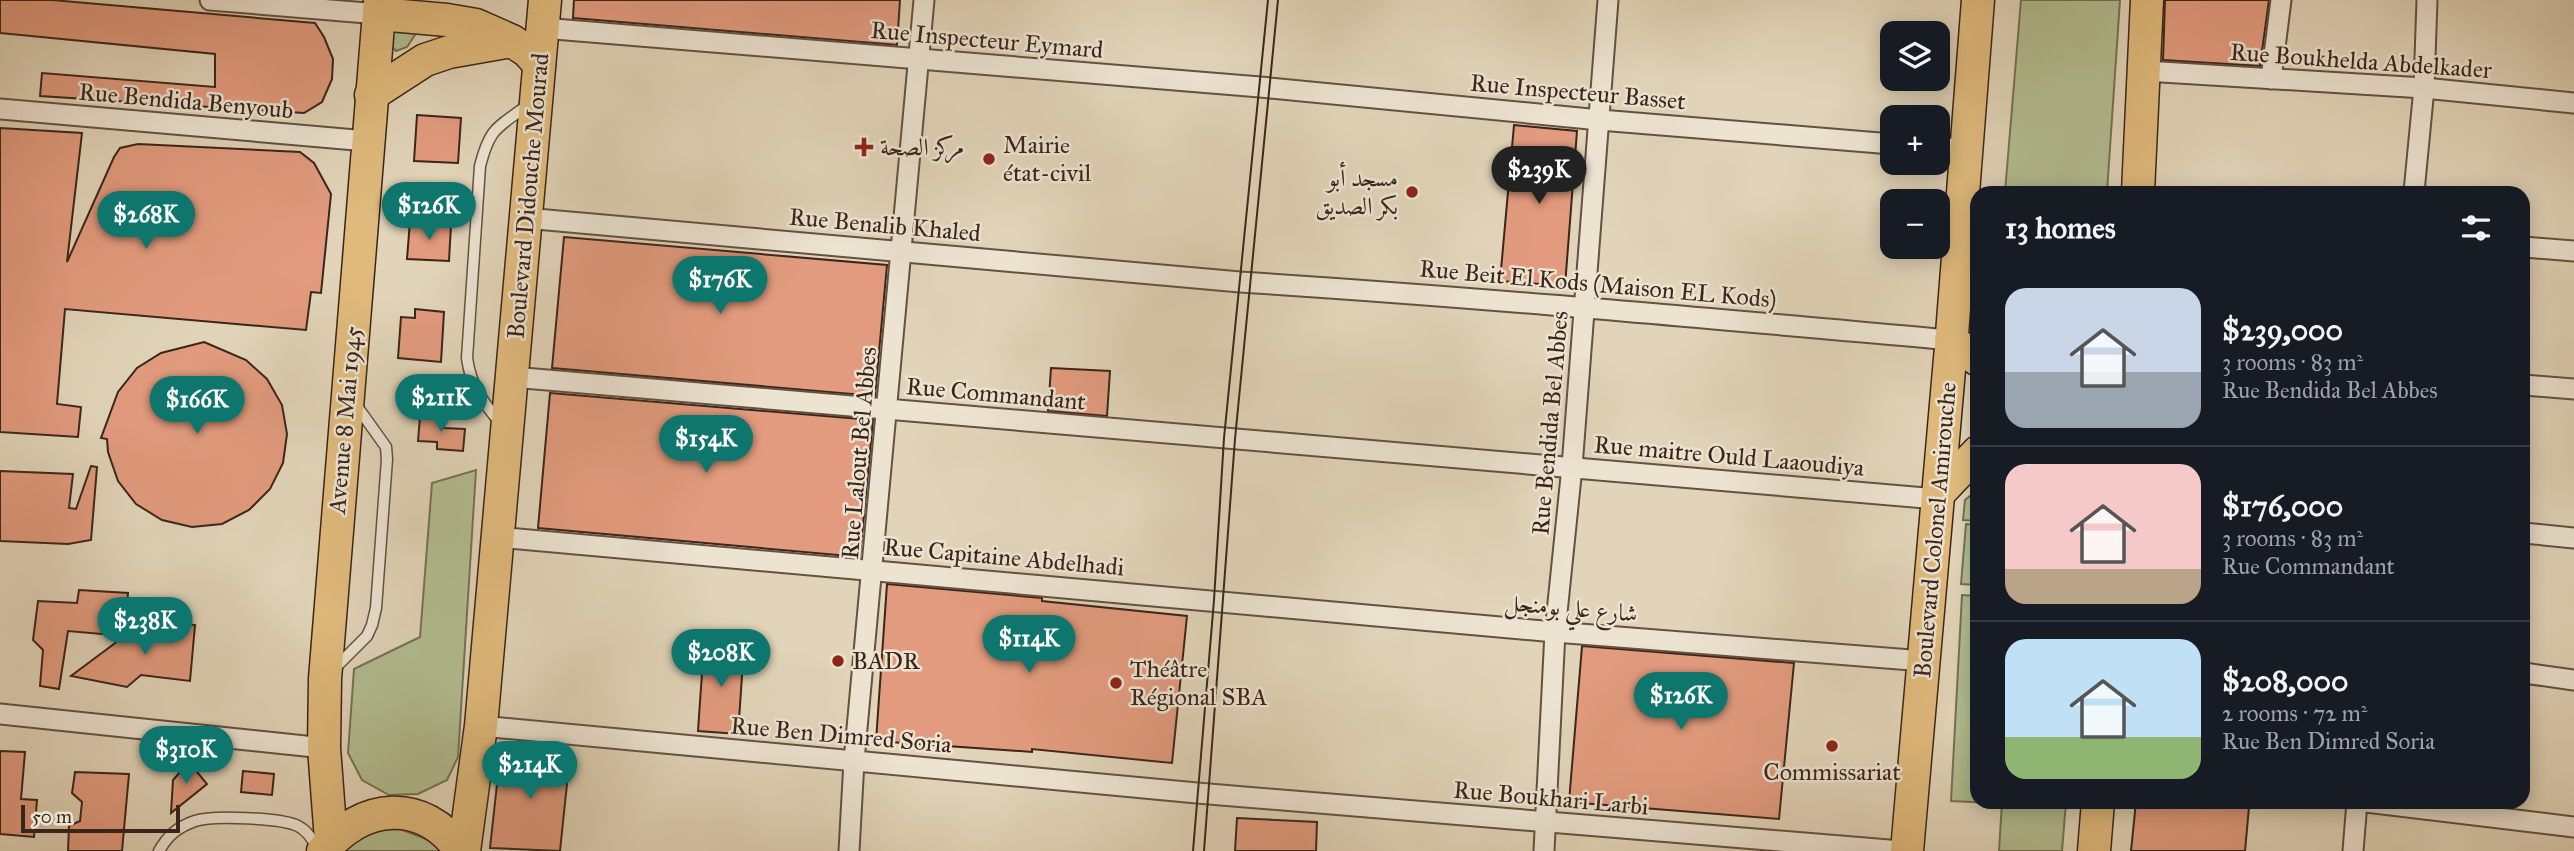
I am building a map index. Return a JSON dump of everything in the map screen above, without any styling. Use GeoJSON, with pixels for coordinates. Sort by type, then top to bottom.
{"type":"FeatureCollection","features":[{"type":"Feature","properties":{"kind":"main road","name":"Boulevard Colonel Amirouche"},"geometry":{"type":"LineString","coordinates":[[1906,851],[1951,340],[1951,148],[1978,0]]}},
{"type":"Feature","properties":{"kind":"main road"},"geometry":{"type":"LineString","coordinates":[[2138,186],[2147,0]]}},
{"type":"Feature","properties":{"kind":"main road"},"geometry":{"type":"LineString","coordinates":[[379,7],[476,25],[512,41],[527,51],[539,64]]}},
{"type":"Feature","properties":{"kind":"main road","name":"Avenue 8 Mai 1945"},"geometry":{"type":"LineString","coordinates":[[325,847],[325,679],[379,7]]}},
{"type":"Feature","properties":{"kind":"main road","name":"Boulevard Didouche Mourad"},"geometry":{"type":"LineString","coordinates":[[463,851],[481,726],[544,14]]}},
{"type":"Feature","properties":{"kind":"main road"},"geometry":{"type":"LineString","coordinates":[[372,95],[425,60],[512,41]]}},
{"type":"Feature","properties":{"kind":"main road"},"geometry":{"type":"LineString","coordinates":[[1951,340],[1970,354]]}},
{"type":"Feature","properties":{"kind":"main road"},"geometry":{"type":"LineString","coordinates":[[1937,497],[1970,461]]}},
{"type":"Feature","properties":{"kind":"main road"},"geometry":{"type":"LineString","coordinates":[[2094,851],[2097,809]]}},
{"type":"Feature","properties":{"kind":"main road"},"geometry":{"type":"LineString","coordinates":[[325,847],[349,825],[366,817],[398,813],[429,821],[443,830],[463,851]]}},
{"type":"Feature","properties":{"kind":"street"},"geometry":{"type":"LineString","coordinates":[[210,0],[379,7]]}},
{"type":"Feature","properties":{"kind":"street","name":"Rue Lalout Bel Abbes"},"geometry":{"type":"LineString","coordinates":[[849,851],[924,0]]}},
{"type":"Feature","properties":{"kind":"street","name":"Rue Bendida Bel Abbes"},"geometry":{"type":"LineString","coordinates":[[1544,851],[1556,632],[1572,467],[1608,0]]}},
{"type":"Feature","properties":{"kind":"street"},"geometry":{"type":"LineString","coordinates":[[2271,79],[2281,0]]}},
{"type":"Feature","properties":{"kind":"street"},"geometry":{"type":"LineString","coordinates":[[2415,186],[2424,88],[2427,0]]}},
{"type":"Feature","properties":{"kind":"street","name":"Rue Inspecteur Eymard"},"geometry":{"type":"LineString","coordinates":[[544,14],[919,59],[1260,88]]}},
{"type":"Feature","properties":{"kind":"street","name":"Rue Boukhelda Abdelkader"},"geometry":{"type":"LineString","coordinates":[[2145,71],[2424,88],[2574,103]]}},
{"type":"Feature","properties":{"kind":"street","name":"Rue Inspecteur Basset"},"geometry":{"type":"LineString","coordinates":[[1260,88],[1880,143]]}},
{"type":"Feature","properties":{"kind":"street","name":"Rue Bendida Benyoub"},"geometry":{"type":"LineString","coordinates":[[0,109],[368,141]]}},
{"type":"Feature","properties":{"kind":"street","name":"Rue Benalib Khaled"},"geometry":{"type":"LineString","coordinates":[[526,218],[1240,282]]}},
{"type":"Feature","properties":{"kind":"street"},"geometry":{"type":"LineString","coordinates":[[2530,247],[2574,251]]}},
{"type":"Feature","properties":{"kind":"street","name":"Rue Beit El Kods (Maison EL Kods)"},"geometry":{"type":"LineString","coordinates":[[1240,282],[1584,306],[1951,340]]}},
{"type":"Feature","properties":{"kind":"street","name":"Rue Commandant"},"geometry":{"type":"LineString","coordinates":[[512,377],[1224,438]]}},
{"type":"Feature","properties":{"kind":"street"},"geometry":{"type":"LineString","coordinates":[[2530,385],[2574,389]]}},
{"type":"Feature","properties":{"kind":"street","name":"Rue maitre Ould Laaoudiya"},"geometry":{"type":"LineString","coordinates":[[1224,438],[1937,497]]}},
{"type":"Feature","properties":{"kind":"street"},"geometry":{"type":"LineString","coordinates":[[2530,534],[2574,538]]}},
{"type":"Feature","properties":{"kind":"street","name":"Rue Capitaine Abdelhadi"},"geometry":{"type":"LineString","coordinates":[[497,537],[1214,600]]}},
{"type":"Feature","properties":{"kind":"street","name":"شارع علي بومنجل"},"geometry":{"type":"LineString","coordinates":[[1214,600],[1556,632],[1924,661]]}},
{"type":"Feature","properties":{"kind":"street"},"geometry":{"type":"LineString","coordinates":[[2530,674],[2574,680]]}},
{"type":"Feature","properties":{"kind":"street"},"geometry":{"type":"LineString","coordinates":[[0,714],[324,748]]}},
{"type":"Feature","properties":{"kind":"street","name":"Rue Ben Dimred Soria"},"geometry":{"type":"LineString","coordinates":[[481,726],[1197,793]]}},
{"type":"Feature","properties":{"kind":"street","name":"Rue Boukhari Larbi"},"geometry":{"type":"LineString","coordinates":[[1197,793],[1901,851]]}},
{"type":"Feature","properties":{"kind":"street"},"geometry":{"type":"LineString","coordinates":[[2353,851],[2356,809]]}},
{"type":"Feature","properties":{"kind":"street"},"geometry":{"type":"LineString","coordinates":[[2424,809],[2574,827]]}},
{"type":"Feature","properties":{"kind":"lane"},"geometry":{"type":"LineString","coordinates":[[507,432],[476,391],[469,374],[467,358],[480,166],[486,140],[495,129],[536,99]]}},
{"type":"Feature","properties":{"kind":"lane"},"geometry":{"type":"LineString","coordinates":[[325,679],[367,636],[376,608],[386,447],[347,393]]}},
{"type":"Feature","properties":{"kind":"lane"},"geometry":{"type":"LineString","coordinates":[[159,851],[168,835],[198,820],[284,821],[296,825],[325,847]]}},
{"type":"Feature","properties":{"kind":"green space"},"geometry":{"type":"Polygon","coordinates":[[[2021,0],[2120,0],[2107,186],[2006,186],[2021,0]]]}},
{"type":"Feature","properties":{"kind":"green space"},"geometry":{"type":"Polygon","coordinates":[[[419,29],[407,47],[396,51],[389,43],[390,31],[419,29]]]}},
{"type":"Feature","properties":{"kind":"green space"},"geometry":{"type":"Polygon","coordinates":[[[476,470],[458,757],[447,780],[418,794],[389,795],[362,780],[348,753],[354,669],[420,637],[432,483],[476,470]]]}},
{"type":"Feature","properties":{"kind":"green space"},"geometry":{"type":"Polygon","coordinates":[[[1970,496],[1970,520],[1963,520],[1965,500],[1970,496]]]}},
{"type":"Feature","properties":{"kind":"green space"},"geometry":{"type":"Polygon","coordinates":[[[1966,524],[1970,524],[1970,585],[1961,584],[1966,524]]]}},
{"type":"Feature","properties":{"kind":"green space"},"geometry":{"type":"Polygon","coordinates":[[[1962,595],[1970,596],[1970,802],[1951,801],[1962,595]]]}},
{"type":"Feature","properties":{"kind":"green space"},"geometry":{"type":"Polygon","coordinates":[[[2002,809],[2065,809],[2062,851],[1999,851],[2002,809]]]}},
{"type":"Feature","properties":{"kind":"green space"},"geometry":{"type":"Polygon","coordinates":[[[400,829],[426,839],[444,851],[340,851],[373,830],[400,829]]]}},
{"type":"Feature","properties":{"kind":"building"},"geometry":{"type":"Polygon","coordinates":[[[0,0],[52,0],[315,23],[333,59],[332,79],[322,102],[304,113],[40,96],[42,73],[215,87],[215,54],[0,33],[0,0]]]}},
{"type":"Feature","properties":{"kind":"building"},"geometry":{"type":"Polygon","coordinates":[[[574,0],[900,0],[897,45],[573,18],[574,0]]]}},
{"type":"Feature","properties":{"kind":"building"},"geometry":{"type":"Polygon","coordinates":[[[2165,0],[2269,0],[2260,66],[2163,60],[2165,0]]]}},
{"type":"Feature","properties":{"kind":"building"},"geometry":{"type":"Polygon","coordinates":[[[417,115],[461,118],[458,163],[414,161],[417,115]]]}},
{"type":"Feature","properties":{"kind":"building"},"geometry":{"type":"Polygon","coordinates":[[[1514,125],[1577,131],[1565,286],[1500,281],[1514,125]]]}},
{"type":"Feature","properties":{"kind":"building"},"geometry":{"type":"Polygon","coordinates":[[[0,128],[82,133],[67,262],[120,148],[138,144],[300,152],[314,163],[331,194],[321,293],[311,292],[306,330],[65,309],[57,404],[81,407],[78,437],[0,432],[0,128]]]}},
{"type":"Feature","properties":{"kind":"building"},"geometry":{"type":"Polygon","coordinates":[[[410,221],[451,225],[449,261],[407,259],[410,221]]]}},
{"type":"Feature","properties":{"kind":"building"},"geometry":{"type":"Polygon","coordinates":[[[564,237],[887,265],[875,396],[552,368],[564,237]]]}},
{"type":"Feature","properties":{"kind":"building"},"geometry":{"type":"Polygon","coordinates":[[[415,309],[444,312],[441,362],[398,358],[401,317],[415,318],[415,309]]]}},
{"type":"Feature","properties":{"kind":"building"},"geometry":{"type":"Polygon","coordinates":[[[204,342],[246,360],[267,379],[282,405],[287,434],[283,463],[270,489],[249,510],[222,524],[192,527],[162,520],[136,504],[118,481],[108,452],[107,439],[101,438],[118,392],[137,368],[161,353],[204,342]]]}},
{"type":"Feature","properties":{"kind":"building"},"geometry":{"type":"Polygon","coordinates":[[[1051,368],[1110,371],[1107,416],[1048,411],[1051,368]]]}},
{"type":"Feature","properties":{"kind":"building"},"geometry":{"type":"Polygon","coordinates":[[[550,393],[873,420],[860,557],[538,528],[550,393]]]}},
{"type":"Feature","properties":{"kind":"building"},"geometry":{"type":"Polygon","coordinates":[[[420,417],[444,418],[444,428],[465,429],[463,451],[437,449],[437,442],[418,441],[420,417]]]}},
{"type":"Feature","properties":{"kind":"building"},"geometry":{"type":"Polygon","coordinates":[[[91,466],[97,467],[91,540],[68,544],[0,541],[0,471],[73,474],[69,508],[76,509],[91,466]]]}},
{"type":"Feature","properties":{"kind":"building"},"geometry":{"type":"Polygon","coordinates":[[[887,584],[1042,598],[1042,601],[1187,616],[1172,763],[1032,749],[1032,752],[876,741],[887,584]]]}},
{"type":"Feature","properties":{"kind":"building"},"geometry":{"type":"Polygon","coordinates":[[[79,590],[128,593],[124,636],[68,631],[59,689],[40,686],[43,650],[33,640],[38,601],[77,603],[79,590]]]}},
{"type":"Feature","properties":{"kind":"building"},"geometry":{"type":"Polygon","coordinates":[[[181,623],[195,625],[190,681],[141,675],[127,687],[71,676],[138,626],[168,629],[181,623]]]}},
{"type":"Feature","properties":{"kind":"building"},"geometry":{"type":"Polygon","coordinates":[[[704,644],[744,647],[738,734],[698,731],[704,644]]]}},
{"type":"Feature","properties":{"kind":"building"},"geometry":{"type":"Polygon","coordinates":[[[1582,646],[1794,663],[1779,819],[1569,802],[1582,646]]]}},
{"type":"Feature","properties":{"kind":"building"},"geometry":{"type":"Polygon","coordinates":[[[501,748],[570,755],[560,851],[490,848],[501,748]]]}},
{"type":"Feature","properties":{"kind":"building"},"geometry":{"type":"Polygon","coordinates":[[[0,751],[25,752],[21,799],[37,800],[34,837],[0,834],[0,751]]]}},
{"type":"Feature","properties":{"kind":"building"},"geometry":{"type":"Polygon","coordinates":[[[189,762],[207,784],[171,813],[173,780],[189,762]]]}},
{"type":"Feature","properties":{"kind":"building"},"geometry":{"type":"Polygon","coordinates":[[[243,771],[274,774],[272,795],[241,792],[243,771]]]}},
{"type":"Feature","properties":{"kind":"building"},"geometry":{"type":"Polygon","coordinates":[[[75,772],[129,774],[122,851],[68,851],[69,826],[80,821],[82,802],[72,793],[75,772]]]}},
{"type":"Feature","properties":{"kind":"building"},"geometry":{"type":"Polygon","coordinates":[[[2135,809],[2249,809],[2245,851],[2131,851],[2135,809]]]}},
{"type":"Feature","properties":{"kind":"building"},"geometry":{"type":"Polygon","coordinates":[[[1237,818],[1317,822],[1316,851],[1235,851],[1237,818]]]}},
{"type":"Feature","properties":{"kind":"tram line"},"geometry":{"type":"LineString","coordinates":[[1193,851],[1214,600],[1224,438],[1268,0]]}},
{"type":"Feature","properties":{"kind":"tram line"},"geometry":{"type":"LineString","coordinates":[[1204,851],[1235,439],[1278,0]]}},
{"type":"Feature","properties":{"kind":"place","name":"مركز الصحة"},"geometry":{"type":"Point","coordinates":[864,147]}},
{"type":"Feature","properties":{"kind":"place","name":"Mairie état-civil"},"geometry":{"type":"Point","coordinates":[989,159]}},
{"type":"Feature","properties":{"kind":"place","name":"مسجد أبو بكر الصديق"},"geometry":{"type":"Point","coordinates":[1412,192]}},
{"type":"Feature","properties":{"kind":"place","name":"BADR"},"geometry":{"type":"Point","coordinates":[838,661]}},
{"type":"Feature","properties":{"kind":"place","name":"Théâtre Régional SBA"},"geometry":{"type":"Point","coordinates":[1116,683]}},
{"type":"Feature","properties":{"kind":"place","name":"Commissariat"},"geometry":{"type":"Point","coordinates":[1832,746]}}]}
